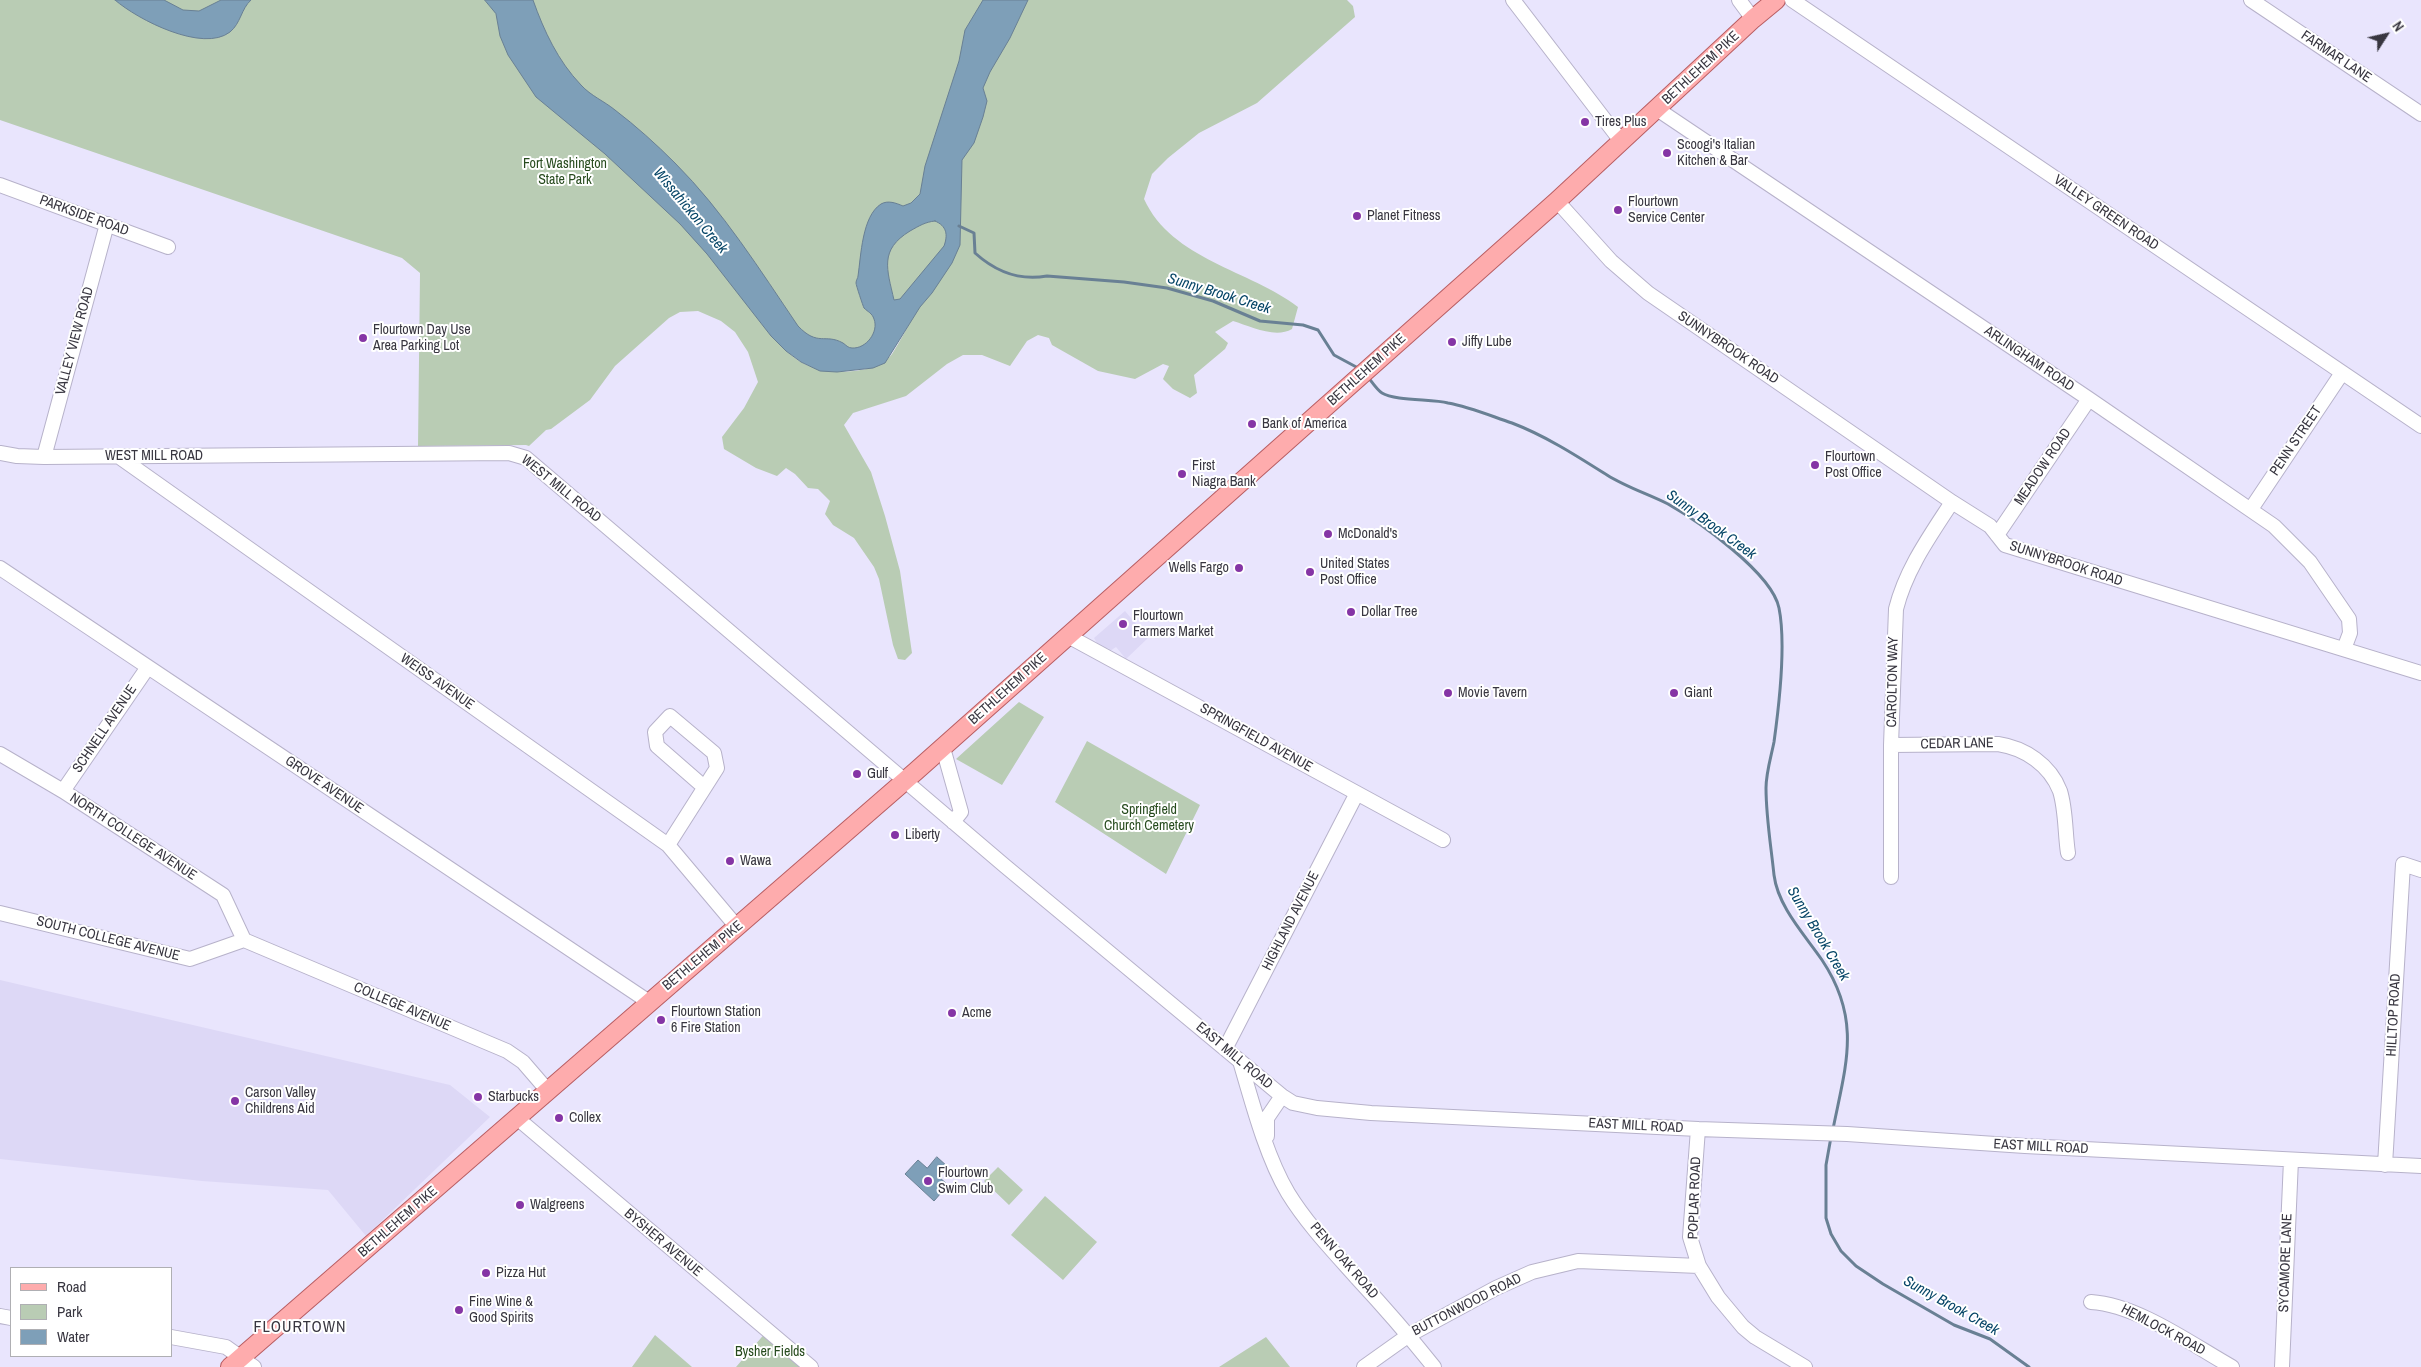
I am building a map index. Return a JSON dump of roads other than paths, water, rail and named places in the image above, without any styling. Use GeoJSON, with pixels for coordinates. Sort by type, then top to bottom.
{"type":"FeatureCollection","features":[{"type":"Feature","properties":{"kind":"main road","name":"BETHLEHEM PIKE"},"geometry":{"type":"LineString","coordinates":[[242,1364],[649,1002],[906,781],[1557,201],[1753,19],[1776,0]]}},
{"type":"Feature","properties":{"kind":"street"},"geometry":{"type":"LineString","coordinates":[[1513,0],[1622,141]]}},
{"type":"Feature","properties":{"kind":"street"},"geometry":{"type":"LineString","coordinates":[[1739,0],[1753,19]]}},
{"type":"Feature","properties":{"kind":"street","name":"VALLEY GREEN ROAD"},"geometry":{"type":"LineString","coordinates":[[1792,0],[2421,426]]}},
{"type":"Feature","properties":{"kind":"street","name":"FARMAR LANE"},"geometry":{"type":"LineString","coordinates":[[2251,0],[2418,107]]}},
{"type":"Feature","properties":{"kind":"street","name":"ARLINGHAM ROAD"},"geometry":{"type":"LineString","coordinates":[[1658,109],[2274,526],[2301,552],[2349,619],[2350,633],[2344,649]]}},
{"type":"Feature","properties":{"kind":"street","name":"PARKSIDE ROAD"},"geometry":{"type":"LineString","coordinates":[[0,185],[168,247]]}},
{"type":"Feature","properties":{"kind":"street","name":"SUNNYBROOK ROAD"},"geometry":{"type":"LineString","coordinates":[[1557,201],[1611,261],[1648,294],[1990,526],[2005,545],[2421,673]]}},
{"type":"Feature","properties":{"kind":"street","name":"VALLEY VIEW ROAD"},"geometry":{"type":"LineString","coordinates":[[44,457],[107,224]]}},
{"type":"Feature","properties":{"kind":"street","name":"PENN STREET"},"geometry":{"type":"LineString","coordinates":[[2251,509],[2342,373]]}},
{"type":"Feature","properties":{"kind":"street","name":"MEADOW ROAD"},"geometry":{"type":"LineString","coordinates":[[1996,535],[2089,399]]}},
{"type":"Feature","properties":{"kind":"street","name":"WEST MILL ROAD"},"geometry":{"type":"LineString","coordinates":[[0,453],[44,457],[519,454],[534,464],[953,822]]}},
{"type":"Feature","properties":{"kind":"street","name":"WEISS AVENUE"},"geometry":{"type":"LineString","coordinates":[[118,456],[668,845],[737,927]]}},
{"type":"Feature","properties":{"kind":"street","name":"CAROLTON WAY"},"geometry":{"type":"LineString","coordinates":[[1892,877],[1891,745],[1894,636],[1899,596],[1918,556],[1952,502]]}},
{"type":"Feature","properties":{"kind":"street","name":"GROVE AVENUE"},"geometry":{"type":"LineString","coordinates":[[0,568],[649,1002]]}},
{"type":"Feature","properties":{"kind":"street","name":"SPRINGFIELD AVENUE"},"geometry":{"type":"LineString","coordinates":[[1068,636],[1443,840]]}},
{"type":"Feature","properties":{"kind":"street","name":"SCHNELL AVENUE"},"geometry":{"type":"LineString","coordinates":[[63,791],[148,667]]}},
{"type":"Feature","properties":{"kind":"street"},"geometry":{"type":"LineString","coordinates":[[668,845],[717,768],[714,753],[670,716],[655,732],[657,746],[704,787]]}},
{"type":"Feature","properties":{"kind":"street","name":"CEDAR LANE"},"geometry":{"type":"LineString","coordinates":[[1891,745],[1998,744],[2009,745],[2028,754],[2050,775],[2060,793],[2068,853]]}},
{"type":"Feature","properties":{"kind":"street"},"geometry":{"type":"LineString","coordinates":[[943,748],[961,812],[953,822]]}},
{"type":"Feature","properties":{"kind":"street","name":"NORTH COLLEGE AVENUE"},"geometry":{"type":"LineString","coordinates":[[0,754],[63,791],[223,895],[244,940]]}},
{"type":"Feature","properties":{"kind":"street","name":"HIGHLAND AVENUE"},"geometry":{"type":"LineString","coordinates":[[1225,1049],[1357,793]]}},
{"type":"Feature","properties":{"kind":"street","name":"EAST MILL ROAD"},"geometry":{"type":"LineString","coordinates":[[953,822],[1282,1096],[1304,1106],[1371,1113],[1698,1129],[1847,1134],[2025,1146],[2421,1166]]}},
{"type":"Feature","properties":{"kind":"street","name":"HILLTOP ROAD"},"geometry":{"type":"LineString","coordinates":[[2386,1165],[2403,864],[2421,870]]}},
{"type":"Feature","properties":{"kind":"street","name":"SOUTH COLLEGE AVENUE"},"geometry":{"type":"LineString","coordinates":[[0,913],[190,959],[244,940]]}},
{"type":"Feature","properties":{"kind":"street","name":"COLLEGE AVENUE"},"geometry":{"type":"LineString","coordinates":[[244,940],[508,1051],[523,1062],[548,1091]]}},
{"type":"Feature","properties":{"kind":"street","name":"PENN OAK ROAD"},"geometry":{"type":"LineString","coordinates":[[1240,1061],[1268,1146],[1282,1182],[1296,1206],[1333,1251],[1409,1335],[1434,1367]]}},
{"type":"Feature","properties":{"kind":"street","name":"PENN OAK ROAD"},"geometry":{"type":"LineString","coordinates":[[1268,1146],[1267,1118],[1282,1096]]}},
{"type":"Feature","properties":{"kind":"street","name":"BYSHER AVENUE"},"geometry":{"type":"LineString","coordinates":[[517,1118],[811,1367]]}},
{"type":"Feature","properties":{"kind":"street","name":"POPLAR ROAD"},"geometry":{"type":"LineString","coordinates":[[1698,1129],[1690,1237],[1699,1266],[1718,1297],[1743,1327],[1755,1337],[1806,1367]]}},
{"type":"Feature","properties":{"kind":"street","name":"SYCAMORE LANE"},"geometry":{"type":"LineString","coordinates":[[2282,1367],[2291,1160]]}},
{"type":"Feature","properties":{"kind":"street","name":"BUTTONWOOD ROAD"},"geometry":{"type":"LineString","coordinates":[[1364,1367],[1409,1335],[1496,1288],[1532,1272],[1578,1261],[1699,1266]]}},
{"type":"Feature","properties":{"kind":"street","name":"HEMLOCK ROAD"},"geometry":{"type":"LineString","coordinates":[[2092,1302],[2109,1303],[2130,1310],[2232,1367]]}},
{"type":"Feature","properties":{"kind":"street"},"geometry":{"type":"LineString","coordinates":[[172,1337],[226,1347],[242,1364]]}},
{"type":"Feature","properties":{"kind":"water"},"geometry":{"type":"Polygon","coordinates":[[[115,0],[164,0],[183,10],[199,11],[221,0],[251,0],[230,32],[218,37],[204,39],[171,31],[154,24],[125,8],[115,0]]]}},
{"type":"Feature","properties":{"kind":"water","name":"Wissahickon Creek"},"geometry":{"type":"Polygon","coordinates":[[[485,0],[533,0],[552,45],[573,76],[589,92],[646,135],[693,181],[755,262],[798,326],[816,338],[837,340],[848,347],[857,348],[870,339],[875,329],[874,319],[864,308],[856,283],[866,227],[870,218],[881,204],[889,202],[903,206],[911,203],[920,194],[925,166],[959,61],[965,30],[983,0],[1028,0],[983,88],[987,101],[983,117],[974,143],[962,160],[960,245],[952,263],[920,307],[885,363],[873,368],[837,372],[820,371],[801,362],[786,351],[771,336],[707,254],[680,224],[605,154],[536,97],[508,55],[500,36],[496,14],[485,0]],[[935,221],[925,223],[910,231],[893,245],[889,253],[888,270],[894,300],[900,299],[944,246],[946,231],[935,221]]]}},
{"type":"Feature","properties":{"kind":"water","name":"Flourtown Swim Club"},"geometry":{"type":"Polygon","coordinates":[[[937,1157],[948,1167],[939,1177],[948,1185],[934,1201],[905,1174],[918,1160],[927,1168],[937,1157]]]}},
{"type":"Feature","properties":{"kind":"waterway","name":"Sunny Brook Creek"},"geometry":{"type":"LineString","coordinates":[[959,226],[974,233],[975,253],[999,270],[1027,277],[1047,276],[1124,282],[1167,288],[1213,301],[1260,321],[1303,325],[1318,330],[1334,355],[1360,369]]}},
{"type":"Feature","properties":{"kind":"waterway","name":"Sunny Brook Creek"},"geometry":{"type":"LineString","coordinates":[[1368,377],[1378,390],[1388,396],[1441,402],[1464,407],[1525,428],[1549,440],[1614,479],[1668,504],[1697,522],[1749,564],[1763,579],[1773,594],[1779,608],[1782,656],[1776,727],[1766,782],[1769,832],[1774,875],[1781,898],[1793,920],[1822,960],[1834,982],[1842,1003],[1846,1023],[1846,1063],[1833,1129]]}},
{"type":"Feature","properties":{"kind":"waterway","name":"Sunny Brook Creek"},"geometry":{"type":"LineString","coordinates":[[1831,1137],[1826,1165],[1826,1218],[1831,1234],[1841,1251],[1856,1266],[1883,1284],[1954,1325],[1990,1339],[2029,1367]]}},
{"type":"Feature","properties":{"kind":"place","name":"Tires Plus"},"geometry":{"type":"Point","coordinates":[1585,122]}},
{"type":"Feature","properties":{"kind":"place","name":"Scoogi's Italian Kitchen & Bar"},"geometry":{"type":"Point","coordinates":[1667,153]}},
{"type":"Feature","properties":{"kind":"place","name":"Flourtown Service Center"},"geometry":{"type":"Point","coordinates":[1618,210]}},
{"type":"Feature","properties":{"kind":"place","name":"Planet Fitness"},"geometry":{"type":"Point","coordinates":[1357,216]}},
{"type":"Feature","properties":{"kind":"place","name":"Flourtown Day Use Area Parking Lot"},"geometry":{"type":"Point","coordinates":[363,338]}},
{"type":"Feature","properties":{"kind":"place","name":"Jiffy Lube"},"geometry":{"type":"Point","coordinates":[1452,342]}},
{"type":"Feature","properties":{"kind":"place","name":"Bank of America"},"geometry":{"type":"Point","coordinates":[1252,424]}},
{"type":"Feature","properties":{"kind":"place","name":"Flourtown Post Office"},"geometry":{"type":"Point","coordinates":[1815,465]}},
{"type":"Feature","properties":{"kind":"place","name":"First Niagra Bank"},"geometry":{"type":"Point","coordinates":[1182,474]}},
{"type":"Feature","properties":{"kind":"place","name":"McDonald's"},"geometry":{"type":"Point","coordinates":[1328,534]}},
{"type":"Feature","properties":{"kind":"place","name":"Wells Fargo"},"geometry":{"type":"Point","coordinates":[1239,568]}},
{"type":"Feature","properties":{"kind":"place","name":"United States Post Office"},"geometry":{"type":"Point","coordinates":[1310,572]}},
{"type":"Feature","properties":{"kind":"place","name":"Dollar Tree"},"geometry":{"type":"Point","coordinates":[1351,612]}},
{"type":"Feature","properties":{"kind":"place","name":"Flourtown Farmers Market"},"geometry":{"type":"Point","coordinates":[1123,624]}},
{"type":"Feature","properties":{"kind":"place","name":"Movie Tavern"},"geometry":{"type":"Point","coordinates":[1448,693]}},
{"type":"Feature","properties":{"kind":"place","name":"Giant"},"geometry":{"type":"Point","coordinates":[1674,693]}},
{"type":"Feature","properties":{"kind":"place","name":"Gulf"},"geometry":{"type":"Point","coordinates":[857,774]}},
{"type":"Feature","properties":{"kind":"place","name":"Liberty"},"geometry":{"type":"Point","coordinates":[895,835]}},
{"type":"Feature","properties":{"kind":"place","name":"Wawa"},"geometry":{"type":"Point","coordinates":[730,861]}},
{"type":"Feature","properties":{"kind":"place","name":"Acme"},"geometry":{"type":"Point","coordinates":[952,1013]}},
{"type":"Feature","properties":{"kind":"place","name":"Flourtown Station 6 Fire Station"},"geometry":{"type":"Point","coordinates":[661,1020]}},
{"type":"Feature","properties":{"kind":"place","name":"Starbucks"},"geometry":{"type":"Point","coordinates":[478,1097]}},
{"type":"Feature","properties":{"kind":"place","name":"Carson Valley Childrens Aid"},"geometry":{"type":"Point","coordinates":[235,1101]}},
{"type":"Feature","properties":{"kind":"place","name":"Collex"},"geometry":{"type":"Point","coordinates":[559,1118]}},
{"type":"Feature","properties":{"kind":"place","name":"Flourtown Swim Club"},"geometry":{"type":"Point","coordinates":[928,1181]}},
{"type":"Feature","properties":{"kind":"place","name":"Walgreens"},"geometry":{"type":"Point","coordinates":[520,1205]}},
{"type":"Feature","properties":{"kind":"place","name":"Pizza Hut"},"geometry":{"type":"Point","coordinates":[486,1273]}},
{"type":"Feature","properties":{"kind":"place","name":"Fine Wine & Good Spirits"},"geometry":{"type":"Point","coordinates":[459,1310]}},
{"type":"Feature","properties":{"kind":"district","name":"FLOURTOWN"},"geometry":{"type":"Point","coordinates":[300,1328]}},
{"type":"Feature","properties":{"kind":"park label","name":"Fort Washington State Park"},"geometry":{"type":"Point","coordinates":[565,172]}},
{"type":"Feature","properties":{"kind":"park label","name":"Springfield Church Cemetery"},"geometry":{"type":"Point","coordinates":[1149,818]}},
{"type":"Feature","properties":{"kind":"park label","name":"Bysher Fields"},"geometry":{"type":"Point","coordinates":[770,1352]}}]}
